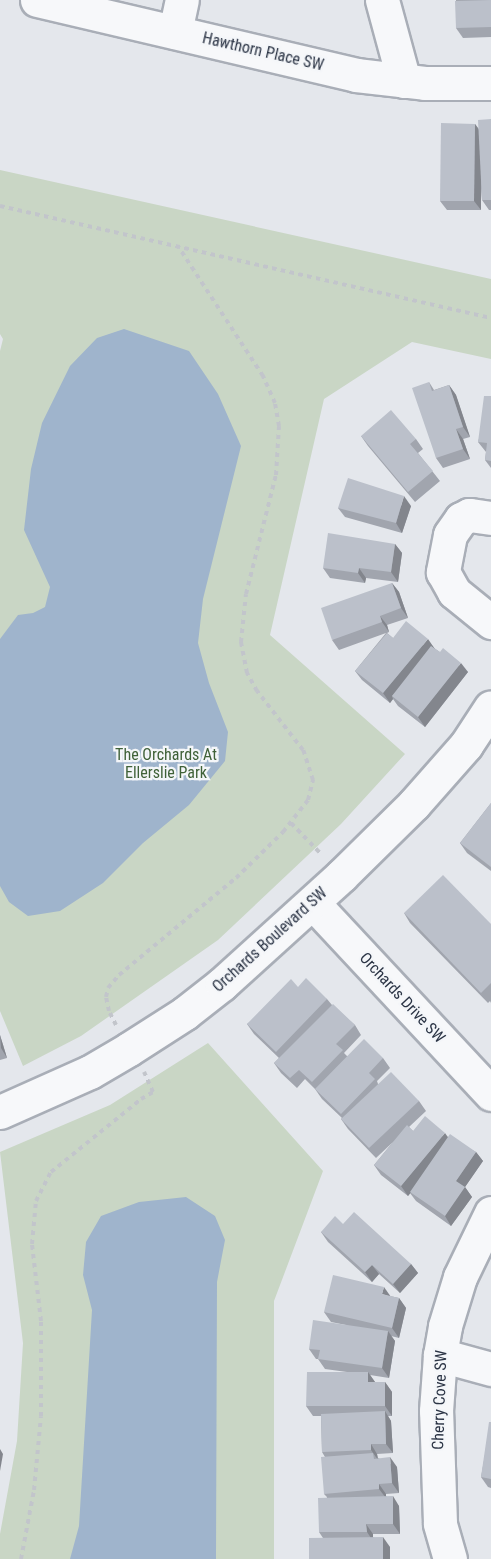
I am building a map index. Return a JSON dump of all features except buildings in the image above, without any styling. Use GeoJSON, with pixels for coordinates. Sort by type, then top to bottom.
{"type":"FeatureCollection","features":[{"type":"Feature","properties":{"kind":"street","name":"Hawthorn Place SW"},"geometry":{"type":"LineString","coordinates":[[37,0],[356,75],[404,81],[491,83]]}},
{"type":"Feature","properties":{"kind":"street"},"geometry":{"type":"LineString","coordinates":[[175,32],[182,0]]}},
{"type":"Feature","properties":{"kind":"street"},"geometry":{"type":"LineString","coordinates":[[382,0],[404,81]]}},
{"type":"Feature","properties":{"kind":"street"},"geometry":{"type":"LineString","coordinates":[[491,518],[469,515],[454,527],[443,572],[454,592],[491,622]]}},
{"type":"Feature","properties":{"kind":"street","name":"Orchards Boulevard SW"},"geometry":{"type":"LineString","coordinates":[[0,1112],[90,1072],[185,1013],[312,903],[414,804],[466,745],[491,707]]}},
{"type":"Feature","properties":{"kind":"street","name":"Orchards Drive SW"},"geometry":{"type":"LineString","coordinates":[[312,903],[491,1094]]}},
{"type":"Feature","properties":{"kind":"street","name":"Cherry Cove SW"},"geometry":{"type":"LineString","coordinates":[[450,1559],[440,1523],[436,1412],[440,1355],[445,1326],[460,1277],[491,1213]]}},
{"type":"Feature","properties":{"kind":"street"},"geometry":{"type":"LineString","coordinates":[[440,1355],[491,1370]]}},
{"type":"Feature","properties":{"kind":"path"},"geometry":{"type":"LineString","coordinates":[[0,206],[491,318]]}},
{"type":"Feature","properties":{"kind":"path"},"geometry":{"type":"LineString","coordinates":[[118,1029],[109,1011],[106,997],[108,988],[119,975],[236,878],[291,823],[308,800],[314,780],[311,766],[303,750],[257,691],[247,673],[241,642],[246,594],[276,475],[279,426],[275,404],[263,376],[178,246]]}},
{"type":"Feature","properties":{"kind":"path"},"geometry":{"type":"LineString","coordinates":[[291,823],[325,860]]}},
{"type":"Feature","properties":{"kind":"path"},"geometry":{"type":"LineString","coordinates":[[21,1559],[34,1490],[41,1416],[41,1321],[32,1244],[36,1201],[51,1172],[141,1099],[153,1092],[142,1068]]}},
{"type":"Feature","properties":{"kind":"green space","name":"The Orchards At Ellerslie Park"},"geometry":{"type":"Polygon","coordinates":[[[0,170],[491,279],[491,359],[412,342],[324,399],[270,635],[405,754],[341,824],[218,940],[81,1036],[23,1066],[0,1011],[0,351],[3,339],[0,334],[0,170]]]}},
{"type":"Feature","properties":{"kind":"green space"},"geometry":{"type":"Polygon","coordinates":[[[208,1043],[323,1171],[274,1301],[274,1559],[0,1559],[0,1534],[17,1441],[23,1343],[0,1152],[110,1105],[208,1043]]]}},
{"type":"Feature","properties":{"kind":"water"},"geometry":{"type":"Polygon","coordinates":[[[124,329],[189,351],[218,394],[241,446],[203,599],[198,643],[209,683],[228,732],[225,761],[189,805],[143,843],[103,883],[60,911],[28,916],[9,902],[0,886],[0,639],[18,615],[33,613],[45,607],[50,587],[24,530],[31,469],[42,423],[70,366],[97,338],[124,329]]]}},
{"type":"Feature","properties":{"kind":"water"},"geometry":{"type":"Polygon","coordinates":[[[186,1197],[215,1216],[225,1240],[217,1282],[216,1559],[70,1559],[79,1526],[92,1310],[83,1275],[86,1242],[101,1216],[139,1202],[186,1197]]]}}]}
